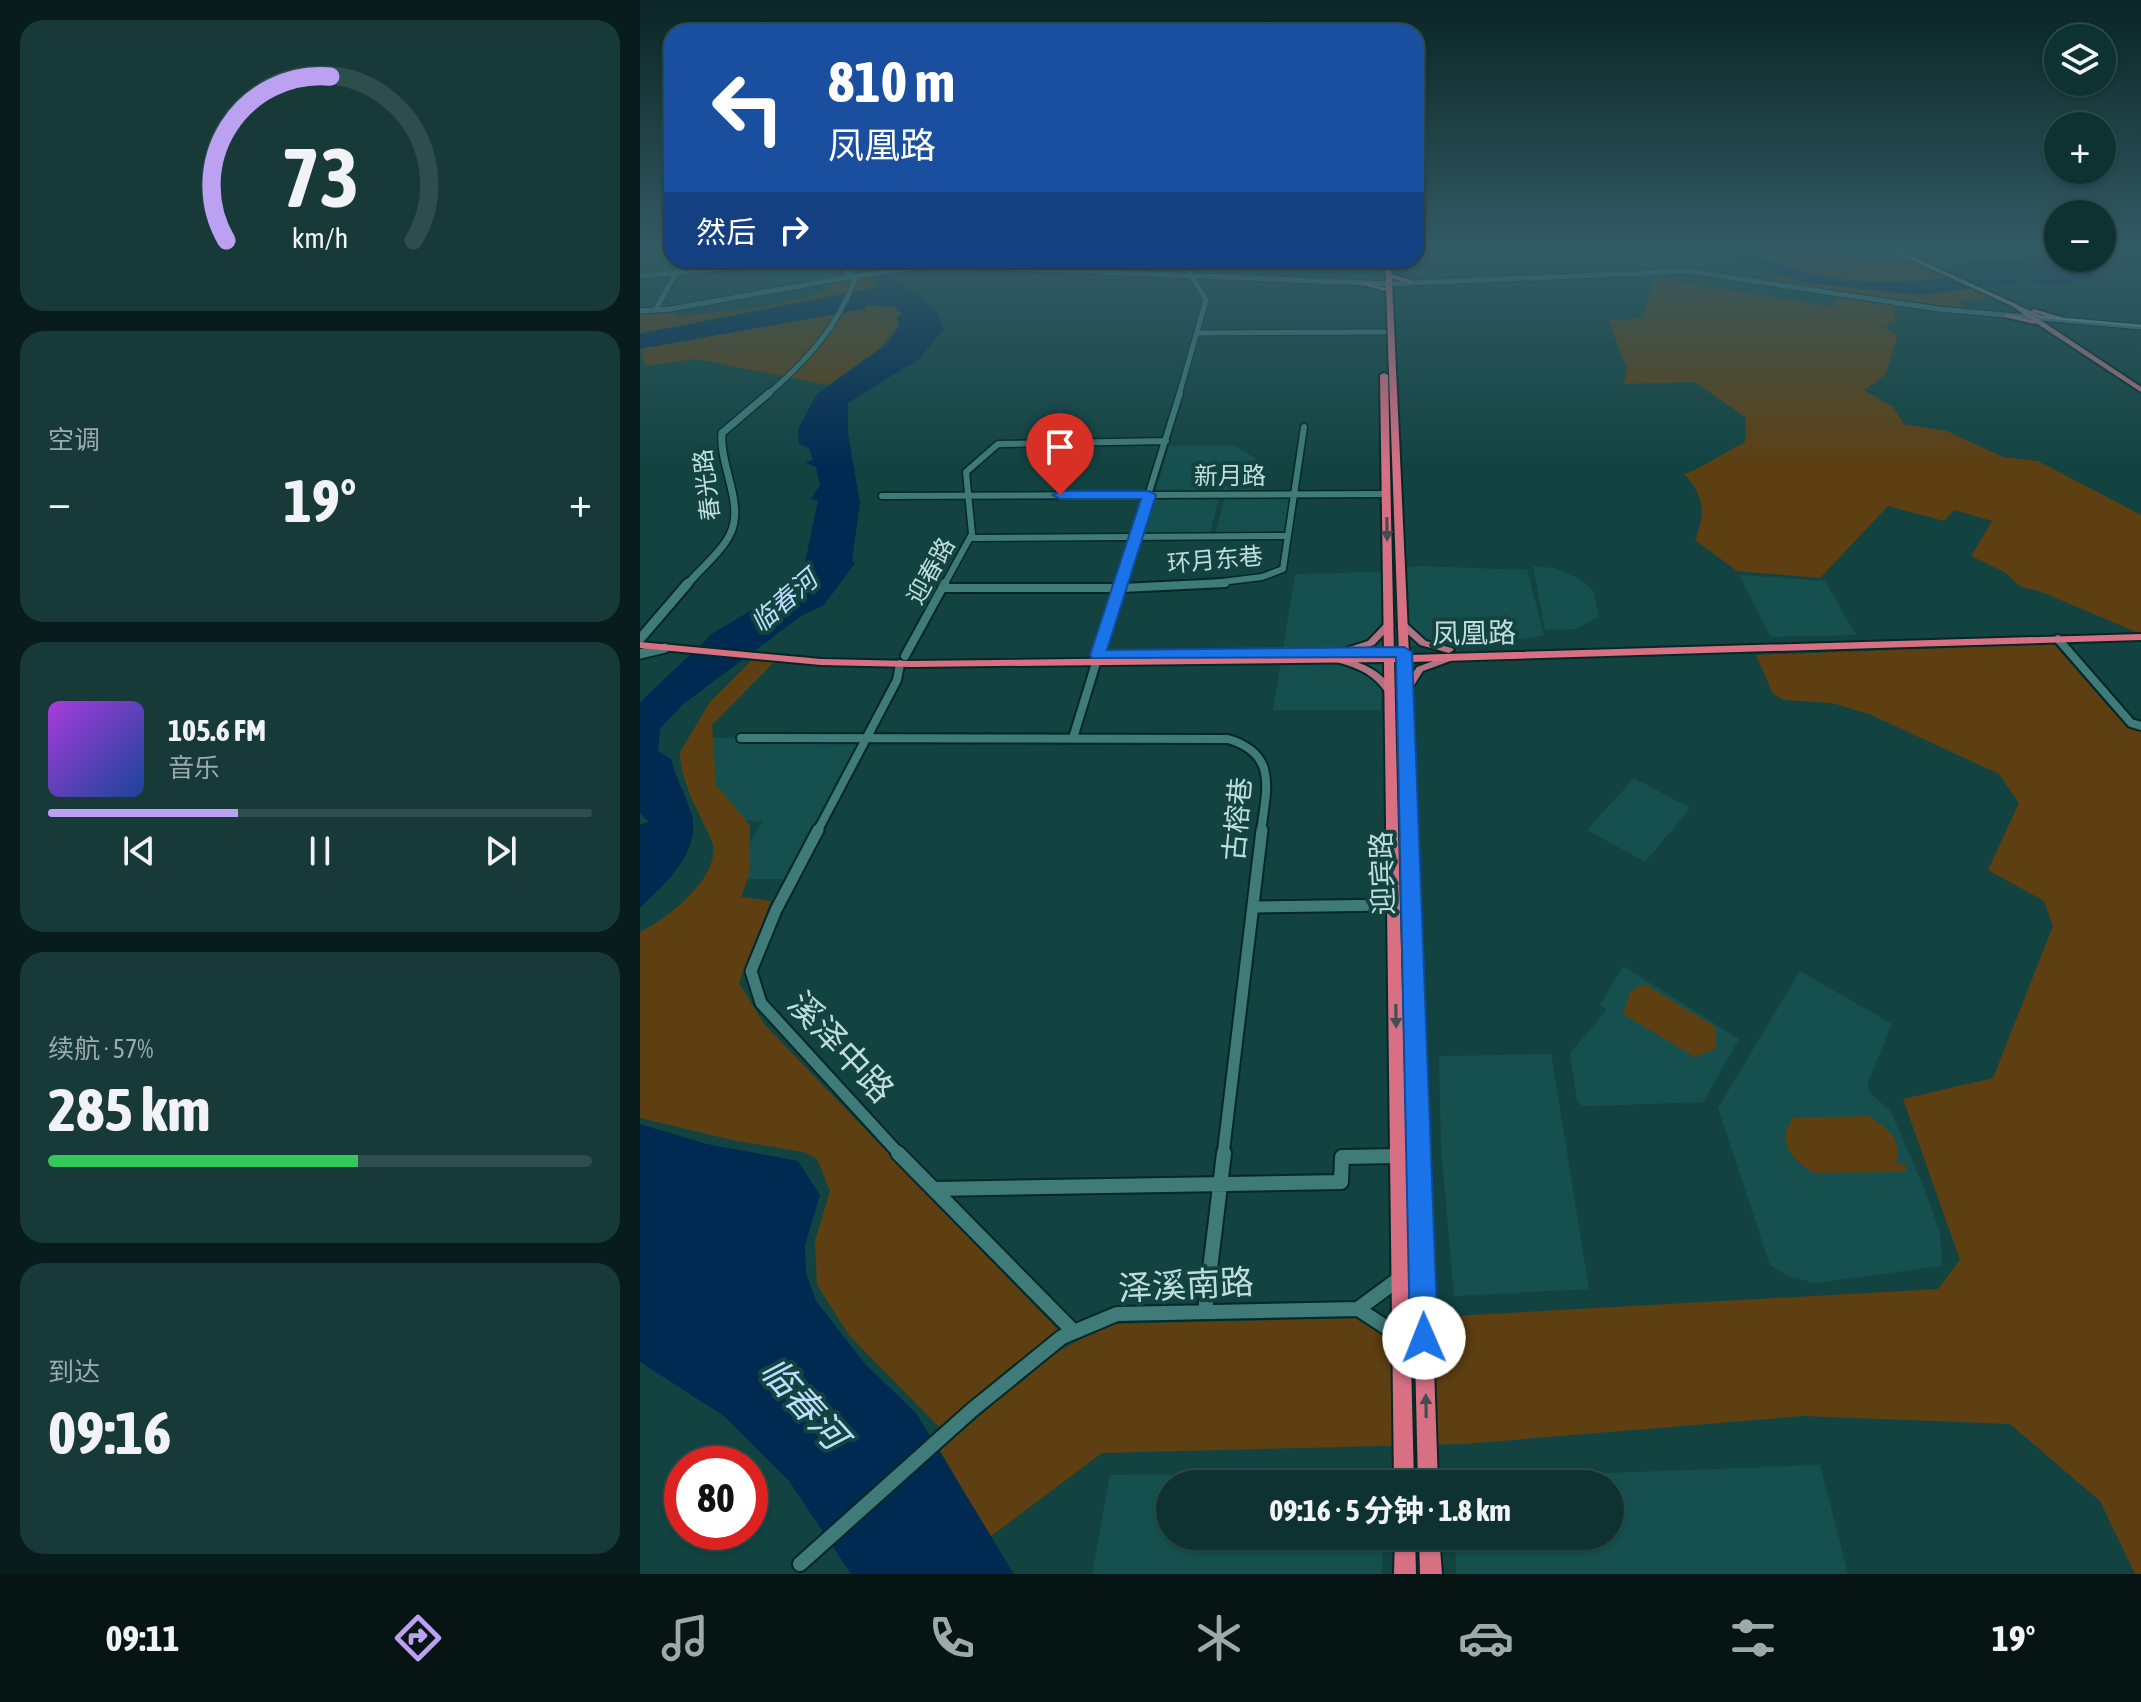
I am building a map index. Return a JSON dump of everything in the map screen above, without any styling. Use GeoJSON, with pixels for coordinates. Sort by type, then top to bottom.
{"type":"FeatureCollection","features":[{"type":"Feature","properties":{"kind":"highway","name":"迎宾路"},"geometry":{"type":"LineString","coordinates":[[1384,322],[1389,624],[1397,655]]}},
{"type":"Feature","properties":{"kind":"highway","name":"迎宾路"},"geometry":{"type":"LineString","coordinates":[[1388,322],[1403,625],[1397,655],[1394,905],[1404,1470]]}},
{"type":"Feature","properties":{"kind":"highway","name":"凤凰路"},"geometry":{"type":"LineString","coordinates":[[1450,654],[2141,631]]}},
{"type":"Feature","properties":{"kind":"highway","name":"凤凰路"},"geometry":{"type":"LineString","coordinates":[[687,646],[903,660],[1097,659],[1450,654],[2141,637]]}},
{"type":"Feature","properties":{"kind":"highway"},"geometry":{"type":"LineString","coordinates":[[640,640],[687,646]]}},
{"type":"Feature","properties":{"kind":"highway"},"geometry":{"type":"LineString","coordinates":[[640,640],[671,648],[687,646]]}},
{"type":"Feature","properties":{"kind":"highway","name":"迎宾路"},"geometry":{"type":"LineString","coordinates":[[1397,691],[1414,976],[1428,1470]]}},
{"type":"Feature","properties":{"kind":"highway"},"geometry":{"type":"LineString","coordinates":[[1395,925],[1404,930],[1412,926]]}},
{"type":"Feature","properties":{"kind":"highway"},"geometry":{"type":"LineString","coordinates":[[1395,925],[1413,954]]}},
{"type":"Feature","properties":{"kind":"highway"},"geometry":{"type":"LineString","coordinates":[[1395,976],[1414,976]]}},
{"type":"Feature","properties":{"kind":"highway"},"geometry":{"type":"LineString","coordinates":[[1405,1550],[1405,1574]]}},
{"type":"Feature","properties":{"kind":"highway"},"geometry":{"type":"LineString","coordinates":[[1430,1550],[1431,1574]]}},
{"type":"Feature","properties":{"kind":"main road"},"geometry":{"type":"LineString","coordinates":[[790,373],[818,345],[834,322]]}},
{"type":"Feature","properties":{"kind":"main road"},"geometry":{"type":"LineString","coordinates":[[2045,322],[2141,388]]}},
{"type":"Feature","properties":{"kind":"main road"},"geometry":{"type":"LineString","coordinates":[[2093,322],[2141,326]]}},
{"type":"Feature","properties":{"kind":"main road","name":"春光路"},"geometry":{"type":"LineString","coordinates":[[640,631],[727,533],[730,518],[716,450],[718,433],[790,373]]}},
{"type":"Feature","properties":{"kind":"main road","name":"春光路"},"geometry":{"type":"LineString","coordinates":[[640,640],[731,533],[734,518],[720,450],[722,433],[790,373]]}},
{"type":"Feature","properties":{"kind":"main road"},"geometry":{"type":"LineString","coordinates":[[1339,656],[1371,643],[1389,624]]}},
{"type":"Feature","properties":{"kind":"main road"},"geometry":{"type":"LineString","coordinates":[[1403,625],[1423,643],[1450,654]]}},
{"type":"Feature","properties":{"kind":"main road"},"geometry":{"type":"LineString","coordinates":[[640,654],[671,648]]}},
{"type":"Feature","properties":{"kind":"main road"},"geometry":{"type":"LineString","coordinates":[[1339,656],[1372,670],[1397,691],[1420,669],[1450,654]]}},
{"type":"Feature","properties":{"kind":"street"},"geometry":{"type":"LineString","coordinates":[[1073,738],[1200,322]]}},
{"type":"Feature","properties":{"kind":"street"},"geometry":{"type":"LineString","coordinates":[[1197,333],[1384,332]]}},
{"type":"Feature","properties":{"kind":"street","name":"环月东巷"},"geometry":{"type":"LineString","coordinates":[[942,588],[1232,584],[1269,578],[1283,569],[1304,427]]}},
{"type":"Feature","properties":{"kind":"street","name":"迎春路"},"geometry":{"type":"LineString","coordinates":[[903,660],[970,538],[974,522],[966,472],[998,444],[1166,441]]}},
{"type":"Feature","properties":{"kind":"street","name":"新月路"},"geometry":{"type":"LineString","coordinates":[[882,496],[1387,494]]}},
{"type":"Feature","properties":{"kind":"street"},"geometry":{"type":"LineString","coordinates":[[970,538],[1288,536]]}},
{"type":"Feature","properties":{"kind":"street"},"geometry":{"type":"LineString","coordinates":[[2058,639],[2131,723],[2141,726]]}},
{"type":"Feature","properties":{"kind":"street","name":"溪泽中路"},"geometry":{"type":"LineString","coordinates":[[903,660],[897,680],[776,910],[751,971],[761,1003],[934,1189],[1074,1332]]}},
{"type":"Feature","properties":{"kind":"street","name":"古榕巷"},"geometry":{"type":"LineString","coordinates":[[741,738],[1218,737],[1236,741],[1257,753],[1268,777],[1205,1311]]}},
{"type":"Feature","properties":{"kind":"street"},"geometry":{"type":"LineString","coordinates":[[1253,907],[1394,905]]}},
{"type":"Feature","properties":{"kind":"street"},"geometry":{"type":"LineString","coordinates":[[934,1189],[1341,1182],[1342,1157],[1398,1156]]}},
{"type":"Feature","properties":{"kind":"street"},"geometry":{"type":"LineString","coordinates":[[1400,1278],[1358,1309],[1401,1337]]}},
{"type":"Feature","properties":{"kind":"street","name":"泽溪南路"},"geometry":{"type":"LineString","coordinates":[[800,1564],[955,1424],[1038,1355],[1074,1332],[1117,1314],[1358,1309]]}},
{"type":"Feature","properties":{"kind":"shaded area"},"geometry":{"type":"Polygon","coordinates":[[[640,322],[695,322],[640,333],[640,322]]]}},
{"type":"Feature","properties":{"kind":"shaded area"},"geometry":{"type":"Polygon","coordinates":[[[777,322],[897,322],[898,326],[879,349],[828,385],[695,359],[645,366],[640,348],[777,322]]]}},
{"type":"Feature","properties":{"kind":"shaded area"},"geometry":{"type":"Polygon","coordinates":[[[1609,322],[1893,322],[1883,328],[1898,335],[1885,375],[1864,390],[1893,407],[1904,424],[1947,431],[2003,457],[2038,461],[2141,515],[2141,634],[2039,591],[2021,587],[2006,573],[1971,556],[1992,521],[1954,510],[1944,521],[1888,506],[1820,578],[1737,571],[1695,540],[1701,522],[1701,505],[1696,489],[1684,474],[1745,442],[1746,418],[1695,382],[1624,384],[1627,369],[1609,322]]]}},
{"type":"Feature","properties":{"kind":"shaded area"},"geometry":{"type":"Polygon","coordinates":[[[1233,445],[1268,465],[1265,493],[1155,494],[1169,446],[1233,445]]]}},
{"type":"Feature","properties":{"kind":"shaded area"},"geometry":{"type":"Polygon","coordinates":[[[1153,497],[1219,498],[1210,533],[1141,533],[1153,497]]]}},
{"type":"Feature","properties":{"kind":"shaded area"},"geometry":{"type":"Polygon","coordinates":[[[1225,497],[1290,497],[1285,533],[1216,532],[1225,497]]]}},
{"type":"Feature","properties":{"kind":"shaded area"},"geometry":{"type":"Polygon","coordinates":[[[1419,566],[1527,570],[1544,636],[1462,645],[1383,646],[1381,710],[1273,710],[1295,574],[1377,572],[1419,566]]]}},
{"type":"Feature","properties":{"kind":"shaded area"},"geometry":{"type":"Polygon","coordinates":[[[1533,566],[1554,568],[1580,579],[1593,590],[1599,616],[1576,629],[1545,630],[1533,566]]]}},
{"type":"Feature","properties":{"kind":"shaded area"},"geometry":{"type":"Polygon","coordinates":[[[1739,575],[1825,581],[1856,635],[1771,637],[1739,575]]]}},
{"type":"Feature","properties":{"kind":"shaded area"},"geometry":{"type":"Polygon","coordinates":[[[2054,644],[2114,713],[2141,732],[2141,1574],[2135,1574],[2100,1501],[2010,1424],[1803,1416],[1464,1444],[1102,1453],[990,1537],[940,1450],[1051,1355],[1111,1324],[1453,1316],[1938,1289],[1960,1260],[1903,1099],[1993,1078],[2053,926],[2044,901],[1988,870],[2019,803],[1999,774],[1869,714],[1832,703],[1784,700],[1773,694],[1756,655],[2054,644]]]}},
{"type":"Feature","properties":{"kind":"shaded area"},"geometry":{"type":"Polygon","coordinates":[[[751,661],[774,662],[712,725],[716,785],[750,825],[749,875],[741,897],[771,901],[739,983],[764,1024],[1058,1330],[939,1427],[849,1335],[817,1285],[815,1241],[830,1191],[817,1159],[803,1152],[732,1140],[640,1118],[640,932],[678,907],[691,894],[710,867],[713,853],[711,839],[687,786],[680,752],[710,702],[751,661]]]}},
{"type":"Feature","properties":{"kind":"shaded area"},"geometry":{"type":"Polygon","coordinates":[[[708,738],[866,739],[788,879],[728,879],[763,821],[726,820],[699,784],[708,738]]]}},
{"type":"Feature","properties":{"kind":"shaded area"},"geometry":{"type":"Polygon","coordinates":[[[1634,778],[1690,808],[1645,862],[1587,830],[1634,778]]]}},
{"type":"Feature","properties":{"kind":"shaded area"},"geometry":{"type":"Polygon","coordinates":[[[1623,966],[1739,1039],[1703,1102],[1582,1106],[1577,1100],[1570,1053],[1607,1010],[1600,1005],[1623,966]]]}},
{"type":"Feature","properties":{"kind":"shaded area"},"geometry":{"type":"Polygon","coordinates":[[[1800,971],[1892,1024],[1867,1084],[1870,1093],[1890,1110],[1922,1183],[1940,1232],[1942,1266],[1815,1283],[1788,1276],[1770,1265],[1718,1108],[1800,971]]]}},
{"type":"Feature","properties":{"kind":"shaded area"},"geometry":{"type":"Polygon","coordinates":[[[1644,984],[1716,1027],[1716,1049],[1695,1057],[1623,1014],[1630,992],[1644,984]]]}},
{"type":"Feature","properties":{"kind":"shaded area"},"geometry":{"type":"Polygon","coordinates":[[[1551,1054],[1589,1289],[1454,1296],[1441,1147],[1439,1056],[1551,1054]]]}},
{"type":"Feature","properties":{"kind":"shaded area"},"geometry":{"type":"Polygon","coordinates":[[[1869,1116],[1892,1135],[1898,1154],[1896,1163],[1905,1164],[1907,1172],[1815,1173],[1794,1157],[1786,1143],[1793,1118],[1869,1116]]]}},
{"type":"Feature","properties":{"kind":"shaded area"},"geometry":{"type":"Polygon","coordinates":[[[1820,1465],[1848,1574],[1456,1574],[1455,1550],[1624,1550],[1624,1472],[1820,1465]]]}},
{"type":"Feature","properties":{"kind":"shaded area"},"geometry":{"type":"Polygon","coordinates":[[[1110,1475],[1156,1475],[1156,1550],[1382,1550],[1382,1574],[1092,1574],[1110,1475]]]}},
{"type":"Feature","properties":{"kind":"water"},"geometry":{"type":"Polygon","coordinates":[[[698,322],[789,322],[640,349],[640,334],[698,322]]]}},
{"type":"Feature","properties":{"kind":"water","name":"临春河"},"geometry":{"type":"Polygon","coordinates":[[[899,322],[941,322],[944,329],[920,358],[848,403],[848,434],[860,503],[852,560],[855,563],[824,605],[801,616],[682,705],[660,729],[658,751],[671,759],[691,812],[693,826],[691,840],[679,866],[640,908],[640,825],[649,822],[640,813],[640,702],[713,633],[792,586],[804,567],[818,501],[811,499],[820,485],[816,467],[806,463],[813,459],[809,448],[799,444],[798,429],[816,395],[886,345],[899,322]]]}},
{"type":"Feature","properties":{"kind":"water","name":"临春河"},"geometry":{"type":"Polygon","coordinates":[[[640,1124],[707,1144],[798,1161],[820,1195],[805,1245],[806,1273],[816,1301],[865,1364],[916,1413],[1014,1574],[851,1574],[789,1481],[768,1460],[768,1446],[754,1446],[724,1416],[640,1362],[640,1124]]]}},
{"type":"Feature","properties":{"kind":"tram line"},"geometry":{"type":"LineString","coordinates":[[2102,322],[2141,326]]}},
{"type":"Feature","properties":{"kind":"route"},"geometry":{"type":"LineString","coordinates":[[1060,495],[1149,495],[1098,655],[1404,652],[1424,1338]]}}]}
